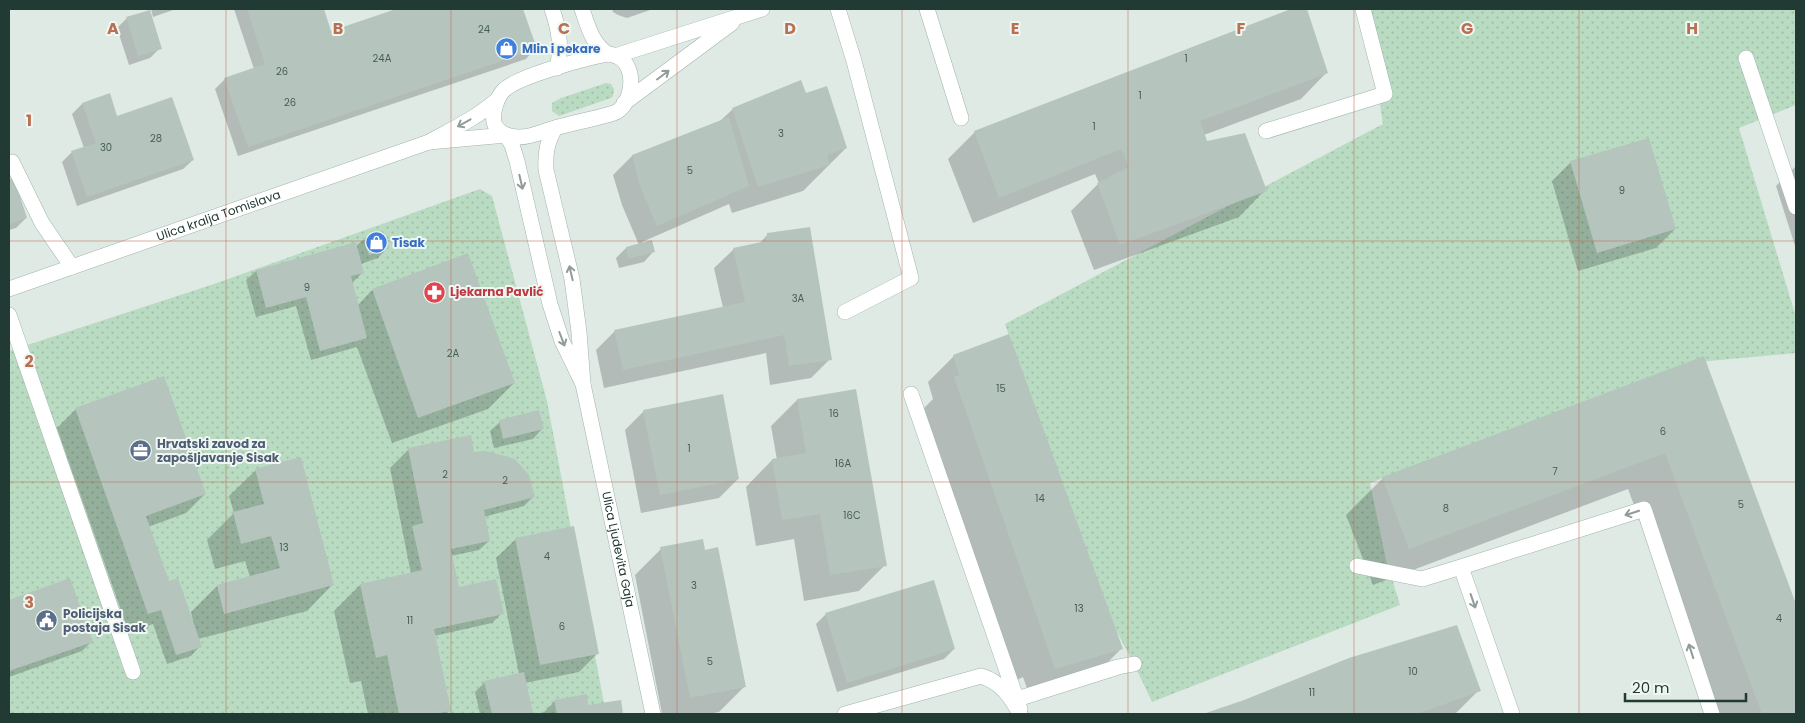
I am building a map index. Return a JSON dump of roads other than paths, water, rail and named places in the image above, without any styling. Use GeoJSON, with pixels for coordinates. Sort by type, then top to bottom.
{"type":"FeatureCollection","features":[{"type":"Feature","properties":{"kind":"street"},"geometry":{"type":"LineString","coordinates":[[552,9],[558,27],[560,42],[560,54],[556,68]]}},
{"type":"Feature","properties":{"kind":"street"},"geometry":{"type":"LineString","coordinates":[[582,9],[595,42],[601,50],[626,61],[631,79],[624,104]]}},
{"type":"Feature","properties":{"kind":"street"},"geometry":{"type":"LineString","coordinates":[[613,54],[762,9]]}},
{"type":"Feature","properties":{"kind":"street"},"geometry":{"type":"LineString","coordinates":[[838,9],[911,278],[845,312]]}},
{"type":"Feature","properties":{"kind":"street"},"geometry":{"type":"LineString","coordinates":[[927,9],[961,118]]}},
{"type":"Feature","properties":{"kind":"street"},"geometry":{"type":"LineString","coordinates":[[1266,131],[1385,94],[1363,9]]}},
{"type":"Feature","properties":{"kind":"street"},"geometry":{"type":"LineString","coordinates":[[624,104],[741,16]]}},
{"type":"Feature","properties":{"kind":"street","name":"Ulica kralja Tomislava"},"geometry":{"type":"LineString","coordinates":[[9,289],[429,142],[464,124],[484,111],[497,100],[504,90],[518,81],[593,57],[613,54]]}},
{"type":"Feature","properties":{"kind":"street"},"geometry":{"type":"LineString","coordinates":[[1746,58],[1796,207]]}},
{"type":"Feature","properties":{"kind":"street","name":"Ulica Ljudevita Gaja"},"geometry":{"type":"LineString","coordinates":[[497,100],[494,123],[512,145],[550,304],[562,341],[583,384]]}},
{"type":"Feature","properties":{"kind":"street","name":"Ulica kralja Tomislava"},"geometry":{"type":"LineString","coordinates":[[429,142],[506,136],[526,137],[607,116],[618,111],[624,104]]}},
{"type":"Feature","properties":{"kind":"street","name":"Ulica Ljudevita Gaja"},"geometry":{"type":"LineString","coordinates":[[555,128],[548,141],[545,154],[546,170],[572,279],[580,332],[583,384],[653,714]]}},
{"type":"Feature","properties":{"kind":"street"},"geometry":{"type":"LineString","coordinates":[[9,163],[12,162],[42,222],[72,267]]}},
{"type":"Feature","properties":{"kind":"street"},"geometry":{"type":"LineString","coordinates":[[9,314],[133,672]]}},
{"type":"Feature","properties":{"kind":"street"},"geometry":{"type":"LineString","coordinates":[[911,394],[1021,714]]}},
{"type":"Feature","properties":{"kind":"street"},"geometry":{"type":"LineString","coordinates":[[1357,566],[1422,579],[1644,509],[1712,714]]}},
{"type":"Feature","properties":{"kind":"street"},"geometry":{"type":"LineString","coordinates":[[1461,567],[1512,714]]}},
{"type":"Feature","properties":{"kind":"street"},"geometry":{"type":"LineString","coordinates":[[1017,699],[1118,667],[1134,664]]}},
{"type":"Feature","properties":{"kind":"street"},"geometry":{"type":"LineString","coordinates":[[845,714],[981,676],[990,679],[1001,687],[1021,714]]}},
{"type":"Feature","properties":{"kind":"place","name":"Mlin i pekare"},"geometry":{"type":"Point","coordinates":[506,49]}},
{"type":"Feature","properties":{"kind":"place","name":"Tisak"},"geometry":{"type":"Point","coordinates":[376,243]}},
{"type":"Feature","properties":{"kind":"place","name":"Ljekarna Pavlić"},"geometry":{"type":"Point","coordinates":[434,292]}},
{"type":"Feature","properties":{"kind":"place","name":"Hrvatski zavod za zapošljavanje Sisak"},"geometry":{"type":"Point","coordinates":[141,451]}},
{"type":"Feature","properties":{"kind":"place","name":"Policijska postaja Sisak"},"geometry":{"type":"Point","coordinates":[47,621]}}]}
